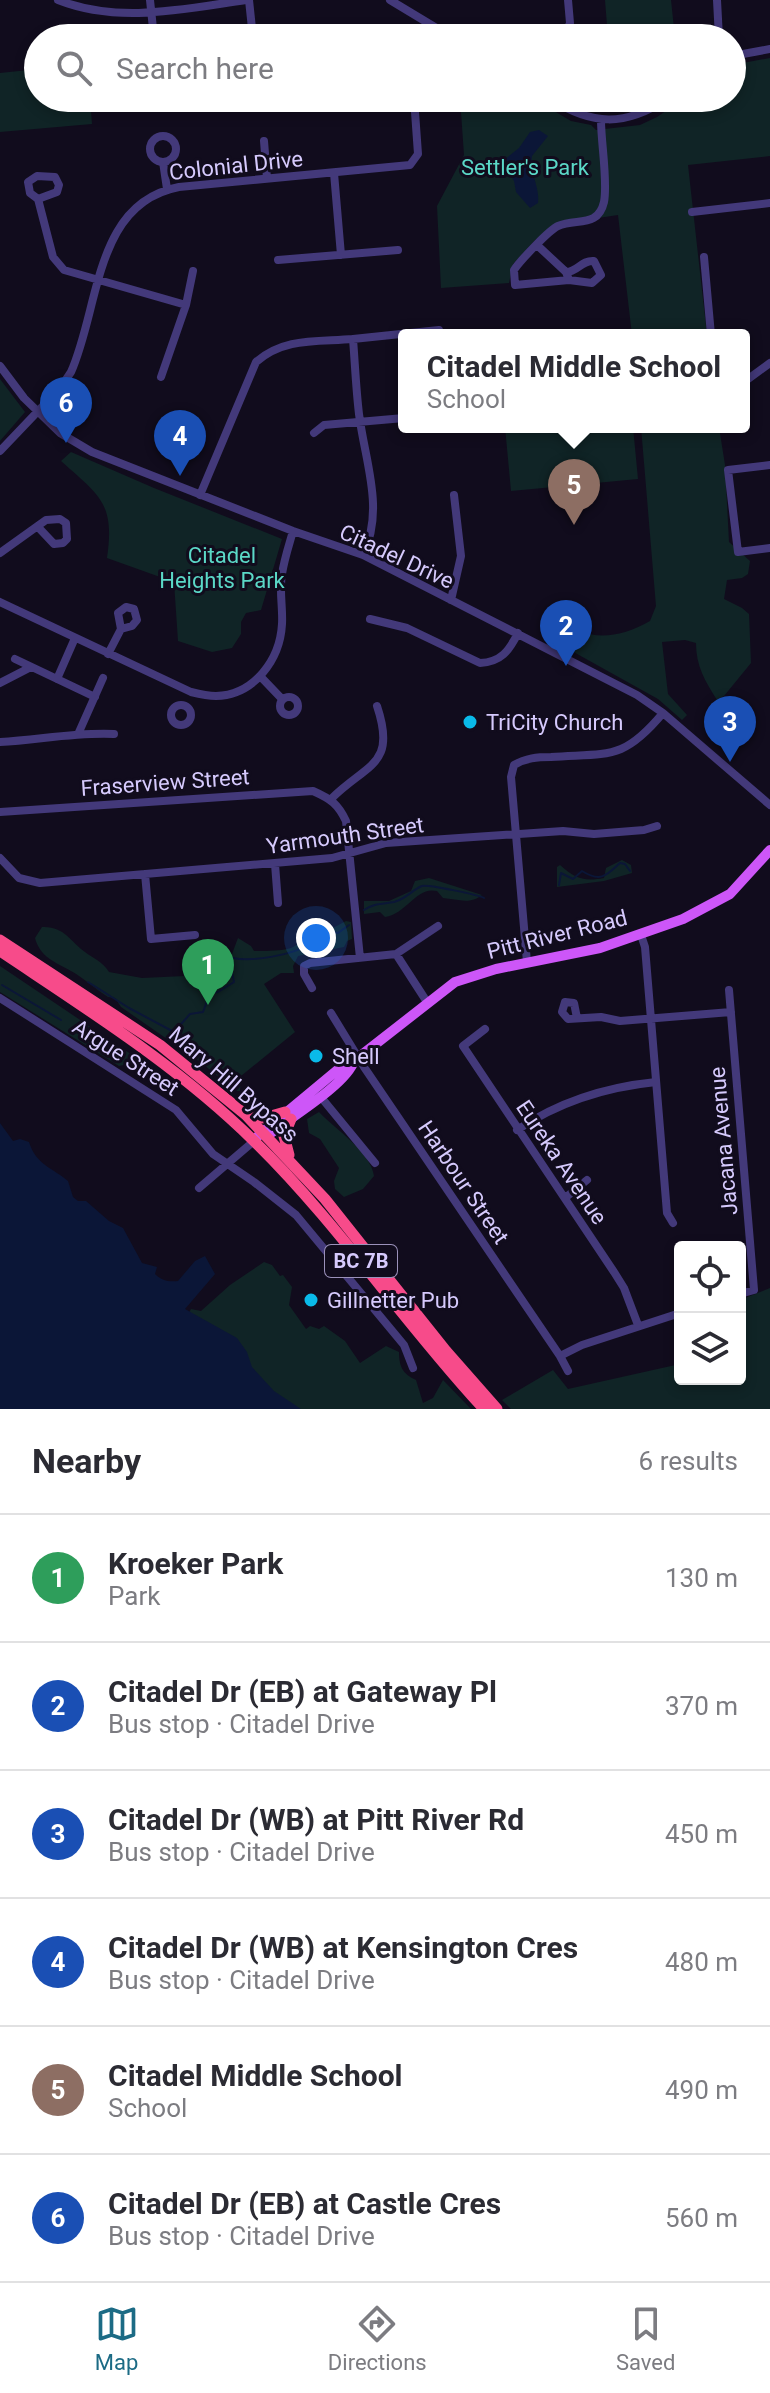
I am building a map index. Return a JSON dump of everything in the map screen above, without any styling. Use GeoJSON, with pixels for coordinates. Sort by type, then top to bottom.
{"type":"FeatureCollection","features":[{"type":"Feature","properties":{"kind":"highway","name":"Mary Hill Bypass"},"geometry":{"type":"LineString","coordinates":[[0,940],[160,1045],[246,1115],[307,1197],[484,1409]]}},
{"type":"Feature","properties":{"kind":"highway","name":"Mary Hill Bypass"},"geometry":{"type":"LineString","coordinates":[[0,951],[168,1067],[290,1160],[497,1409]]}},
{"type":"Feature","properties":{"kind":"highway"},"geometry":{"type":"LineString","coordinates":[[246,1115],[264,1118],[288,1116],[284,1136],[290,1160]]}},
{"type":"Feature","properties":{"kind":"main road","name":"Pitt River Road"},"geometry":{"type":"LineString","coordinates":[[261,1136],[351,1069],[356,1059],[427,1002],[461,980],[527,962],[600,948],[683,919],[730,894],[770,850]]}},
{"type":"Feature","properties":{"kind":"street"},"geometry":{"type":"LineString","coordinates":[[58,0],[104,13],[151,13],[247,0],[251,24]]}},
{"type":"Feature","properties":{"kind":"street"},"geometry":{"type":"LineString","coordinates":[[150,0],[152,24]]}},
{"type":"Feature","properties":{"kind":"street"},"geometry":{"type":"LineString","coordinates":[[390,0],[427,24]]}},
{"type":"Feature","properties":{"kind":"street"},"geometry":{"type":"LineString","coordinates":[[568,0],[570,24]]}},
{"type":"Feature","properties":{"kind":"street"},"geometry":{"type":"LineString","coordinates":[[717,0],[718,24]]}},
{"type":"Feature","properties":{"kind":"street"},"geometry":{"type":"LineString","coordinates":[[746,53],[770,49]]}},
{"type":"Feature","properties":{"kind":"street","name":"Colonial Drive"},"geometry":{"type":"LineString","coordinates":[[0,451],[71,372],[112,241],[124,218],[143,200],[167,189],[405,166],[414,162],[418,154],[415,112]]}},
{"type":"Feature","properties":{"kind":"street"},"geometry":{"type":"LineString","coordinates":[[575,112],[601,120],[644,112]]}},
{"type":"Feature","properties":{"kind":"street"},"geometry":{"type":"LineString","coordinates":[[538,246],[568,276],[515,285],[516,266],[558,226],[588,222],[600,213],[605,198],[601,120]]}},
{"type":"Feature","properties":{"kind":"street"},"geometry":{"type":"LineString","coordinates":[[264,141],[267,178]]}},
{"type":"Feature","properties":{"kind":"street"},"geometry":{"type":"LineString","coordinates":[[163,162],[167,189]]}},
{"type":"Feature","properties":{"kind":"street"},"geometry":{"type":"LineString","coordinates":[[334,173],[341,255]]}},
{"type":"Feature","properties":{"kind":"street"},"geometry":{"type":"LineString","coordinates":[[38,199],[53,257],[64,270],[186,305]]}},
{"type":"Feature","properties":{"kind":"street"},"geometry":{"type":"LineString","coordinates":[[692,212],[770,203]]}},
{"type":"Feature","properties":{"kind":"street"},"geometry":{"type":"LineString","coordinates":[[278,260],[398,250]]}},
{"type":"Feature","properties":{"kind":"street"},"geometry":{"type":"LineString","coordinates":[[704,257],[710,329]]}},
{"type":"Feature","properties":{"kind":"street"},"geometry":{"type":"LineString","coordinates":[[161,377],[186,305],[193,271]]}},
{"type":"Feature","properties":{"kind":"street"},"geometry":{"type":"LineString","coordinates":[[200,495],[256,362],[270,350],[283,345],[398,334]]}},
{"type":"Feature","properties":{"kind":"street"},"geometry":{"type":"LineString","coordinates":[[353,339],[374,507],[368,544],[363,555]]}},
{"type":"Feature","properties":{"kind":"street"},"geometry":{"type":"LineString","coordinates":[[750,378],[770,363]]}},
{"type":"Feature","properties":{"kind":"street","name":"Citadel Drive"},"geometry":{"type":"LineString","coordinates":[[0,366],[24,398],[60,433],[92,452],[293,531],[363,555],[626,689],[663,713],[770,805]]}},
{"type":"Feature","properties":{"kind":"street"},"geometry":{"type":"LineString","coordinates":[[314,433],[324,425],[398,419]]}},
{"type":"Feature","properties":{"kind":"street"},"geometry":{"type":"LineString","coordinates":[[770,465],[728,470],[738,552],[770,548]]}},
{"type":"Feature","properties":{"kind":"street"},"geometry":{"type":"LineString","coordinates":[[451,600],[461,556],[454,495]]}},
{"type":"Feature","properties":{"kind":"street"},"geometry":{"type":"LineString","coordinates":[[0,553],[38,527]]}},
{"type":"Feature","properties":{"kind":"street"},"geometry":{"type":"LineString","coordinates":[[0,602],[191,692],[217,696],[236,692],[252,685],[269,666],[279,647],[281,576],[293,531]]}},
{"type":"Feature","properties":{"kind":"street"},"geometry":{"type":"LineString","coordinates":[[370,619],[407,628],[480,663],[504,655],[518,633]]}},
{"type":"Feature","properties":{"kind":"street"},"geometry":{"type":"LineString","coordinates":[[108,654],[121,629]]}},
{"type":"Feature","properties":{"kind":"street"},"geometry":{"type":"LineString","coordinates":[[57,679],[75,638]]}},
{"type":"Feature","properties":{"kind":"street"},"geometry":{"type":"LineString","coordinates":[[15,659],[95,697]]}},
{"type":"Feature","properties":{"kind":"street"},"geometry":{"type":"LineString","coordinates":[[0,683],[31,667]]}},
{"type":"Feature","properties":{"kind":"street"},"geometry":{"type":"LineString","coordinates":[[260,676],[282,699]]}},
{"type":"Feature","properties":{"kind":"street"},"geometry":{"type":"LineString","coordinates":[[79,732],[103,678]]}},
{"type":"Feature","properties":{"kind":"street"},"geometry":{"type":"LineString","coordinates":[[184,706],[191,692]]}},
{"type":"Feature","properties":{"kind":"street"},"geometry":{"type":"LineString","coordinates":[[360,958],[346,821],[331,799],[378,758],[384,740],[377,706]]}},
{"type":"Feature","properties":{"kind":"street"},"geometry":{"type":"LineString","coordinates":[[527,962],[511,777],[514,765],[533,758],[621,751],[640,739],[663,713]]}},
{"type":"Feature","properties":{"kind":"street"},"geometry":{"type":"LineString","coordinates":[[0,742],[39,740],[79,732],[114,734]]}},
{"type":"Feature","properties":{"kind":"street"},"geometry":{"type":"LineString","coordinates":[[378,758],[388,764]]}},
{"type":"Feature","properties":{"kind":"street","name":"Fraserview Street"},"geometry":{"type":"LineString","coordinates":[[0,812],[298,791],[313,791],[331,799]]}},
{"type":"Feature","properties":{"kind":"street","name":"Yarmouth Street"},"geometry":{"type":"LineString","coordinates":[[0,858],[19,878],[28,882],[332,858],[386,843],[563,831],[594,834],[657,826]]}},
{"type":"Feature","properties":{"kind":"street"},"geometry":{"type":"LineString","coordinates":[[275,864],[278,903]]}},
{"type":"Feature","properties":{"kind":"street"},"geometry":{"type":"LineString","coordinates":[[145,874],[151,939],[195,935]]}},
{"type":"Feature","properties":{"kind":"street"},"geometry":{"type":"LineString","coordinates":[[312,988],[304,974],[304,966],[310,963],[396,954],[438,926]]}},
{"type":"Feature","properties":{"kind":"street"},"geometry":{"type":"LineString","coordinates":[[641,935],[646,950],[667,1213],[673,1223]]}},
{"type":"Feature","properties":{"kind":"street"},"geometry":{"type":"LineString","coordinates":[[396,954],[427,1002]]}},
{"type":"Feature","properties":{"kind":"street","name":"Jacana Avenue"},"geometry":{"type":"LineString","coordinates":[[729,990],[754,1290],[746,1292]]}},
{"type":"Feature","properties":{"kind":"street","name":"Argue Street"},"geometry":{"type":"LineString","coordinates":[[0,998],[172,1107],[208,1150],[280,1200],[302,1221],[404,1345],[413,1368]]}},
{"type":"Feature","properties":{"kind":"street"},"geometry":{"type":"LineString","coordinates":[[577,1018],[604,1017],[618,1021],[731,1012]]}},
{"type":"Feature","properties":{"kind":"street","name":"Harbour Street"},"geometry":{"type":"LineString","coordinates":[[331,1013],[356,1059],[568,1371]]}},
{"type":"Feature","properties":{"kind":"street","name":"Eureka Avenue"},"geometry":{"type":"LineString","coordinates":[[485,1029],[463,1046],[624,1288],[638,1325]]}},
{"type":"Feature","properties":{"kind":"street"},"geometry":{"type":"LineString","coordinates":[[517,1130],[548,1110],[613,1088],[656,1082]]}},
{"type":"Feature","properties":{"kind":"street"},"geometry":{"type":"LineString","coordinates":[[320,1090],[375,1163]]}},
{"type":"Feature","properties":{"kind":"street","name":"Pitt River Road"},"geometry":{"type":"LineString","coordinates":[[199,1188],[261,1136]]}},
{"type":"Feature","properties":{"kind":"street"},"geometry":{"type":"LineString","coordinates":[[565,1198],[587,1180]]}},
{"type":"Feature","properties":{"kind":"street"},"geometry":{"type":"LineString","coordinates":[[560,1356],[638,1325],[674,1315]]}},
{"type":"Feature","properties":{"kind":"green space"},"geometry":{"type":"Polygon","coordinates":[[[605,0],[671,0],[674,24],[607,24],[605,0]]]}},
{"type":"Feature","properties":{"kind":"green space","name":"Settler's Park"},"geometry":{"type":"Polygon","coordinates":[[[770,58],[770,156],[688,165],[706,329],[631,329],[618,215],[578,221],[536,239],[513,264],[509,283],[441,288],[437,206],[464,155],[461,112],[556,112],[571,121],[591,125],[596,130],[640,125],[664,112],[746,112],[746,62],[770,58]]]}},
{"type":"Feature","properties":{"kind":"green space"},"geometry":{"type":"Polygon","coordinates":[[[24,70],[24,112],[91,112],[92,124],[0,132],[0,73],[24,70]]]}},
{"type":"Feature","properties":{"kind":"green space"},"geometry":{"type":"Polygon","coordinates":[[[0,379],[25,412],[0,441],[0,379]]]}},
{"type":"Feature","properties":{"kind":"green space"},"geometry":{"type":"Polygon","coordinates":[[[506,433],[634,433],[638,479],[511,491],[506,433]]]}},
{"type":"Feature","properties":{"kind":"green space"},"geometry":{"type":"Polygon","coordinates":[[[642,433],[720,433],[729,542],[750,561],[748,574],[727,580],[724,599],[749,614],[751,663],[724,696],[717,700],[699,666],[696,643],[685,640],[662,642],[668,694],[687,715],[682,720],[658,699],[561,645],[555,637],[557,632],[549,628],[550,619],[576,631],[612,635],[650,621],[656,606],[642,433]]]}},
{"type":"Feature","properties":{"kind":"green space","name":"Citadel Heights Park"},"geometry":{"type":"Polygon","coordinates":[[[71,452],[282,539],[261,610],[246,613],[241,622],[241,634],[232,648],[212,652],[178,641],[174,582],[107,558],[109,525],[106,512],[95,493],[61,461],[71,452]]]}},
{"type":"Feature","properties":{"kind":"green space"},"geometry":{"type":"Polygon","coordinates":[[[622,860],[631,865],[632,873],[604,881],[557,887],[557,867],[560,865],[580,878],[597,879],[604,878],[606,868],[622,860]]]}},
{"type":"Feature","properties":{"kind":"green space"},"geometry":{"type":"Polygon","coordinates":[[[429,878],[482,895],[463,901],[443,898],[437,891],[423,892],[393,915],[385,917],[380,912],[364,914],[364,901],[389,901],[411,891],[415,881],[429,878]]]}},
{"type":"Feature","properties":{"kind":"green space"},"geometry":{"type":"Polygon","coordinates":[[[346,921],[351,922],[352,939],[344,947],[298,956],[293,966],[294,973],[281,973],[264,984],[295,1032],[241,1076],[240,1091],[235,1091],[203,1064],[121,1007],[115,998],[108,997],[49,958],[40,950],[35,938],[42,927],[56,929],[109,972],[142,978],[206,975],[227,967],[238,938],[254,951],[283,950],[300,943],[318,928],[331,929],[346,921]]]}},
{"type":"Feature","properties":{"kind":"green space"},"geometry":{"type":"Polygon","coordinates":[[[0,966],[156,1071],[154,1074],[133,1063],[119,1066],[0,992],[0,966]]]}},
{"type":"Feature","properties":{"kind":"green space"},"geometry":{"type":"Polygon","coordinates":[[[319,1112],[367,1158],[374,1176],[363,1189],[344,1197],[335,1189],[334,1181],[339,1168],[320,1139],[309,1133],[307,1119],[319,1112]]]}},
{"type":"Feature","properties":{"kind":"green space"},"geometry":{"type":"Polygon","coordinates":[[[264,1262],[272,1265],[292,1287],[289,1305],[306,1329],[324,1326],[345,1341],[360,1363],[386,1346],[399,1352],[401,1366],[416,1380],[423,1403],[433,1398],[443,1380],[471,1409],[256,1409],[189,1313],[191,1309],[201,1311],[230,1285],[264,1262]]]}},
{"type":"Feature","properties":{"kind":"green space"},"geometry":{"type":"Polygon","coordinates":[[[770,1288],[770,1409],[511,1409],[502,1400],[553,1370],[568,1389],[674,1365],[674,1385],[746,1385],[746,1298],[770,1288]]]}},
{"type":"Feature","properties":{"kind":"water"},"geometry":{"type":"Polygon","coordinates":[[[539,130],[548,136],[532,156],[538,203],[530,208],[516,192],[504,160],[519,148],[530,132],[539,130]]]}},
{"type":"Feature","properties":{"kind":"water"},"geometry":{"type":"Polygon","coordinates":[[[0,1123],[13,1141],[20,1139],[29,1142],[40,1161],[68,1181],[73,1197],[86,1201],[109,1221],[123,1228],[142,1263],[157,1267],[155,1274],[160,1278],[178,1281],[195,1261],[205,1256],[215,1274],[185,1309],[237,1338],[247,1352],[252,1367],[274,1391],[301,1409],[0,1409],[0,1123]]]}},
{"type":"Feature","properties":{"kind":"waterway"},"geometry":{"type":"LineString","coordinates":[[559,885],[561,873],[573,879],[582,871],[599,877],[620,863],[630,871]]}},
{"type":"Feature","properties":{"kind":"waterway"},"geometry":{"type":"LineString","coordinates":[[364,910],[398,901],[422,886],[484,898]]}},
{"type":"Feature","properties":{"kind":"waterway"},"geometry":{"type":"LineString","coordinates":[[88,982],[174,1032],[190,1014],[203,1012],[210,993],[218,992],[234,982],[230,963],[233,958],[283,954],[310,944],[324,930],[338,933],[349,925]]}},
{"type":"Feature","properties":{"kind":"waterway"},"geometry":{"type":"LineString","coordinates":[[2,985],[61,1020]]}},
{"type":"Feature","properties":{"kind":"place","name":"Citadel Dr (EB) at Castle Cres"},"geometry":{"type":"Point","coordinates":[66,443]}},
{"type":"Feature","properties":{"kind":"place","name":"Citadel Dr (WB) at Kensington Cres"},"geometry":{"type":"Point","coordinates":[180,476]}},
{"type":"Feature","properties":{"kind":"place","name":"Citadel Middle School"},"geometry":{"type":"Point","coordinates":[574,525]}},
{"type":"Feature","properties":{"kind":"place","name":"Citadel Dr (EB) at Gateway Pl"},"geometry":{"type":"Point","coordinates":[566,666]}},
{"type":"Feature","properties":{"kind":"place","name":"TriCity Church"},"geometry":{"type":"Point","coordinates":[470,722]}},
{"type":"Feature","properties":{"kind":"place","name":"Citadel Dr (WB) at Pitt River Rd"},"geometry":{"type":"Point","coordinates":[730,762]}},
{"type":"Feature","properties":{"kind":"place","name":"Kroeker Park"},"geometry":{"type":"Point","coordinates":[208,1005]}},
{"type":"Feature","properties":{"kind":"place","name":"Shell"},"geometry":{"type":"Point","coordinates":[316,1056]}},
{"type":"Feature","properties":{"kind":"place","name":"Gillnetter Pub"},"geometry":{"type":"Point","coordinates":[311,1300]}}]}
